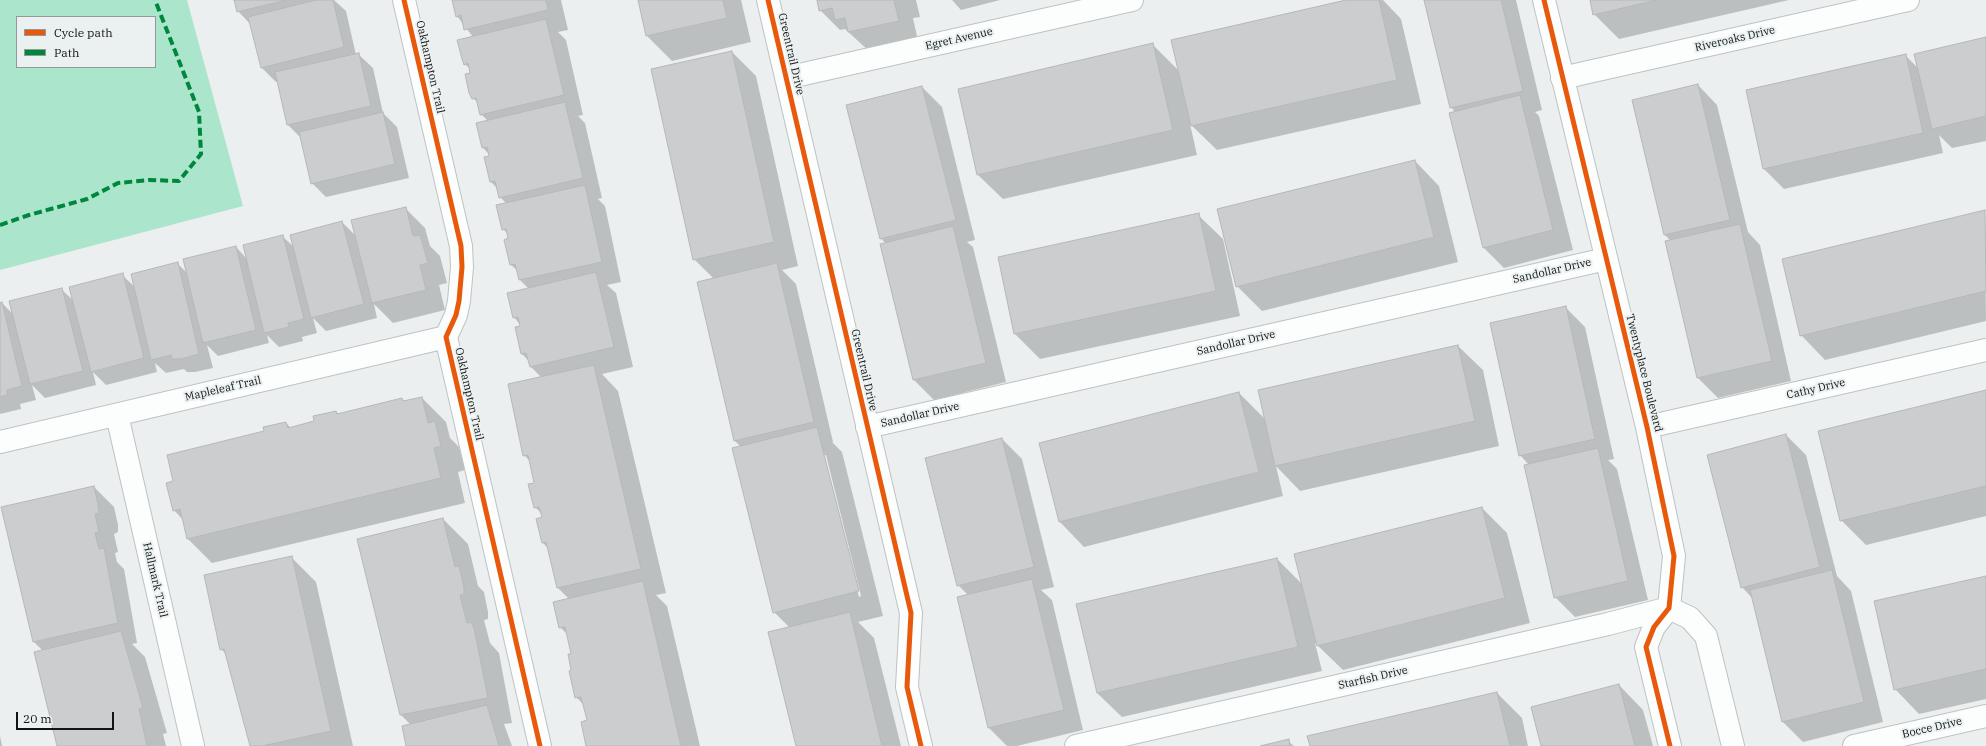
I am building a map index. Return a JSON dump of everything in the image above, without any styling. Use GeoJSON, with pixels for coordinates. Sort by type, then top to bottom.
{"type":"FeatureCollection","features":[{"type":"Feature","properties":{"kind":"street","name":"Oakhampton Trail"},"geometry":{"type":"LineString","coordinates":[[404,0],[461,246],[462,267],[459,301],[456,315],[446,337],[540,746]]}},
{"type":"Feature","properties":{"kind":"street","name":"Greentrail Drive"},"geometry":{"type":"LineString","coordinates":[[768,0],[911,613],[907,687],[921,746]]}},
{"type":"Feature","properties":{"kind":"street","name":"Egret Avenue"},"geometry":{"type":"LineString","coordinates":[[786,78],[1132,0]]}},
{"type":"Feature","properties":{"kind":"street","name":"Twentyplace Boulevard"},"geometry":{"type":"LineString","coordinates":[[1544,0],[1647,428],[1674,556],[1669,608]]}},
{"type":"Feature","properties":{"kind":"street","name":"Riveroaks Drive"},"geometry":{"type":"LineString","coordinates":[[1562,78],[1908,0]]}},
{"type":"Feature","properties":{"kind":"street","name":"Sandollar Drive"},"geometry":{"type":"LineString","coordinates":[[867,427],[1606,259]]}},
{"type":"Feature","properties":{"kind":"street","name":"Mapleleaf Trail"},"geometry":{"type":"LineString","coordinates":[[0,442],[446,337]]}},
{"type":"Feature","properties":{"kind":"street","name":"Cathy Drive"},"geometry":{"type":"LineString","coordinates":[[1647,428],[1986,350]]}},
{"type":"Feature","properties":{"kind":"street","name":"Hallmark Trail"},"geometry":{"type":"LineString","coordinates":[[117,415],[193,746]]}},
{"type":"Feature","properties":{"kind":"street","name":"Starfish Drive"},"geometry":{"type":"LineString","coordinates":[[1076,746],[1608,624],[1669,608]]}},
{"type":"Feature","properties":{"kind":"street"},"geometry":{"type":"LineString","coordinates":[[1670,746],[1646,647],[1654,627],[1669,608],[1690,618],[1706,636],[1732,746]]}},
{"type":"Feature","properties":{"kind":"street","name":"Bocce Drive"},"geometry":{"type":"LineString","coordinates":[[1854,746],[1986,716]]}},
{"type":"Feature","properties":{"kind":"green space"},"geometry":{"type":"Polygon","coordinates":[[[0,0],[187,0],[243,206],[0,270],[0,0]]]}},
{"type":"Feature","properties":{"kind":"building"},"geometry":{"type":"Polygon","coordinates":[[[234,0],[287,0],[237,12],[234,0]]]}},
{"type":"Feature","properties":{"kind":"building"},"geometry":{"type":"Polygon","coordinates":[[[316,0],[333,0],[344,47],[261,68],[248,17],[316,0]]]}},
{"type":"Feature","properties":{"kind":"building"},"geometry":{"type":"Polygon","coordinates":[[[452,0],[546,0],[548,10],[464,30],[461,15],[456,17],[452,0]]]}},
{"type":"Feature","properties":{"kind":"building"},"geometry":{"type":"Polygon","coordinates":[[[638,0],[723,0],[727,18],[646,36],[638,0]]]}},
{"type":"Feature","properties":{"kind":"building"},"geometry":{"type":"Polygon","coordinates":[[[817,0],[894,0],[899,21],[848,32],[845,18],[835,20],[832,8],[819,11],[817,0]]]}},
{"type":"Feature","properties":{"kind":"building"},"geometry":{"type":"Polygon","coordinates":[[[1346,0],[1379,0],[1397,80],[1191,126],[1171,40],[1346,0]]]}},
{"type":"Feature","properties":{"kind":"building"},"geometry":{"type":"Polygon","coordinates":[[[1424,0],[1501,0],[1523,91],[1450,108],[1424,0]]]}},
{"type":"Feature","properties":{"kind":"building"},"geometry":{"type":"Polygon","coordinates":[[[1590,0],[1657,0],[1593,15],[1590,0]]]}},
{"type":"Feature","properties":{"kind":"building"},"geometry":{"type":"Polygon","coordinates":[[[546,19],[564,95],[480,115],[476,98],[472,99],[469,93],[465,74],[470,73],[468,63],[464,65],[457,40],[546,19]]]}},
{"type":"Feature","properties":{"kind":"building"},"geometry":{"type":"Polygon","coordinates":[[[1986,37],[1986,116],[1932,129],[1914,54],[1986,37]]]}},
{"type":"Feature","properties":{"kind":"building"},"geometry":{"type":"Polygon","coordinates":[[[1153,43],[1173,130],[977,175],[958,89],[1153,43]]]}},
{"type":"Feature","properties":{"kind":"building"},"geometry":{"type":"Polygon","coordinates":[[[732,51],[774,242],[693,260],[651,69],[732,51]]]}},
{"type":"Feature","properties":{"kind":"building"},"geometry":{"type":"Polygon","coordinates":[[[359,53],[371,106],[287,125],[275,72],[359,53]]]}},
{"type":"Feature","properties":{"kind":"building"},"geometry":{"type":"Polygon","coordinates":[[[1906,54],[1923,133],[1763,169],[1746,90],[1906,54]]]}},
{"type":"Feature","properties":{"kind":"building"},"geometry":{"type":"Polygon","coordinates":[[[1698,84],[1730,220],[1664,235],[1632,100],[1698,84]]]}},
{"type":"Feature","properties":{"kind":"building"},"geometry":{"type":"Polygon","coordinates":[[[922,86],[956,220],[880,239],[846,105],[922,86]]]}},
{"type":"Feature","properties":{"kind":"building"},"geometry":{"type":"Polygon","coordinates":[[[1520,95],[1553,230],[1483,248],[1449,113],[1520,95]]]}},
{"type":"Feature","properties":{"kind":"building"},"geometry":{"type":"Polygon","coordinates":[[[565,102],[583,178],[499,198],[495,181],[490,182],[484,157],[489,156],[487,147],[482,148],[476,123],[565,102]]]}},
{"type":"Feature","properties":{"kind":"building"},"geometry":{"type":"Polygon","coordinates":[[[383,112],[395,164],[311,184],[299,132],[383,112]]]}},
{"type":"Feature","properties":{"kind":"building"},"geometry":{"type":"Polygon","coordinates":[[[1415,160],[1434,237],[1236,287],[1217,209],[1415,160]]]}},
{"type":"Feature","properties":{"kind":"building"},"geometry":{"type":"Polygon","coordinates":[[[585,185],[602,262],[519,280],[515,264],[510,265],[504,240],[508,238],[506,229],[502,230],[496,205],[585,185]]]}},
{"type":"Feature","properties":{"kind":"building"},"geometry":{"type":"Polygon","coordinates":[[[406,207],[413,236],[420,235],[428,263],[420,265],[426,290],[372,303],[351,220],[406,207]]]}},
{"type":"Feature","properties":{"kind":"building"},"geometry":{"type":"Polygon","coordinates":[[[1985,210],[1986,291],[1800,336],[1782,259],[1985,210]]]}},
{"type":"Feature","properties":{"kind":"building"},"geometry":{"type":"Polygon","coordinates":[[[1199,213],[1216,291],[1014,334],[998,257],[1199,213]]]}},
{"type":"Feature","properties":{"kind":"building"},"geometry":{"type":"Polygon","coordinates":[[[342,221],[364,304],[311,318],[290,235],[342,221]]]}},
{"type":"Feature","properties":{"kind":"building"},"geometry":{"type":"Polygon","coordinates":[[[1740,224],[1772,361],[1697,378],[1665,241],[1740,224]]]}},
{"type":"Feature","properties":{"kind":"building"},"geometry":{"type":"Polygon","coordinates":[[[953,226],[986,363],[913,380],[880,244],[953,226]]]}},
{"type":"Feature","properties":{"kind":"building"},"geometry":{"type":"Polygon","coordinates":[[[283,235],[304,319],[288,323],[289,327],[264,333],[243,245],[283,235]]]}},
{"type":"Feature","properties":{"kind":"building"},"geometry":{"type":"Polygon","coordinates":[[[236,246],[256,330],[203,343],[183,259],[236,246]]]}},
{"type":"Feature","properties":{"kind":"building"},"geometry":{"type":"Polygon","coordinates":[[[178,262],[199,354],[181,359],[172,359],[171,355],[151,360],[131,274],[178,262]]]}},
{"type":"Feature","properties":{"kind":"building"},"geometry":{"type":"Polygon","coordinates":[[[777,263],[814,422],[734,441],[697,282],[777,263]]]}},
{"type":"Feature","properties":{"kind":"building"},"geometry":{"type":"Polygon","coordinates":[[[596,272],[614,347],[530,367],[526,353],[521,354],[515,327],[520,326],[518,317],[513,318],[507,293],[596,272]]]}},
{"type":"Feature","properties":{"kind":"building"},"geometry":{"type":"Polygon","coordinates":[[[123,273],[144,358],[91,372],[69,287],[123,273]]]}},
{"type":"Feature","properties":{"kind":"building"},"geometry":{"type":"Polygon","coordinates":[[[62,288],[83,371],[30,384],[9,301],[62,288]]]}},
{"type":"Feature","properties":{"kind":"building"},"geometry":{"type":"Polygon","coordinates":[[[2,302],[22,386],[7,390],[7,395],[0,397],[0,303],[2,302]]]}},
{"type":"Feature","properties":{"kind":"building"},"geometry":{"type":"Polygon","coordinates":[[[1566,306],[1595,439],[1519,456],[1490,323],[1566,306]]]}},
{"type":"Feature","properties":{"kind":"building"},"geometry":{"type":"Polygon","coordinates":[[[1458,345],[1475,421],[1275,466],[1258,390],[1458,345]]]}},
{"type":"Feature","properties":{"kind":"building"},"geometry":{"type":"Polygon","coordinates":[[[594,365],[641,569],[557,588],[546,542],[542,543],[536,519],[542,517],[539,507],[534,508],[528,484],[534,483],[528,455],[523,456],[508,384],[594,365]]]}},
{"type":"Feature","properties":{"kind":"building"},"geometry":{"type":"Polygon","coordinates":[[[1986,390],[1986,486],[1840,521],[1818,431],[1986,390]]]}},
{"type":"Feature","properties":{"kind":"building"},"geometry":{"type":"Polygon","coordinates":[[[1239,392],[1259,472],[1059,522],[1039,443],[1239,392]]]}},
{"type":"Feature","properties":{"kind":"building"},"geometry":{"type":"Polygon","coordinates":[[[422,397],[428,423],[435,421],[441,446],[434,448],[441,478],[187,539],[180,509],[173,511],[166,483],[173,481],[167,455],[264,431],[263,427],[286,422],[288,428],[314,421],[313,416],[336,411],[337,414],[402,398],[403,401],[422,397]]]}},
{"type":"Feature","properties":{"kind":"building"},"geometry":{"type":"Polygon","coordinates":[[[817,427],[859,591],[773,613],[732,448],[817,427]]]}},
{"type":"Feature","properties":{"kind":"building"},"geometry":{"type":"Polygon","coordinates":[[[1786,434],[1820,567],[1741,588],[1707,455],[1786,434]]]}},
{"type":"Feature","properties":{"kind":"building"},"geometry":{"type":"Polygon","coordinates":[[[1002,438],[1034,567],[957,586],[925,458],[1002,438]]]}},
{"type":"Feature","properties":{"kind":"building"},"geometry":{"type":"Polygon","coordinates":[[[1598,448],[1628,581],[1554,598],[1524,465],[1598,448]]]}},
{"type":"Feature","properties":{"kind":"building"},"geometry":{"type":"Polygon","coordinates":[[[94,486],[99,513],[95,514],[99,532],[95,533],[99,549],[104,548],[118,623],[33,642],[1,507],[94,486]]]}},
{"type":"Feature","properties":{"kind":"building"},"geometry":{"type":"Polygon","coordinates":[[[1482,507],[1505,598],[1317,646],[1294,554],[1482,507]]]}},
{"type":"Feature","properties":{"kind":"building"},"geometry":{"type":"Polygon","coordinates":[[[443,518],[455,567],[459,566],[464,587],[464,595],[460,595],[467,623],[471,622],[474,628],[488,698],[400,715],[357,539],[443,518]]]}},
{"type":"Feature","properties":{"kind":"building"},"geometry":{"type":"Polygon","coordinates":[[[292,556],[331,731],[262,746],[250,746],[224,649],[220,650],[204,575],[292,556]]]}},
{"type":"Feature","properties":{"kind":"building"},"geometry":{"type":"Polygon","coordinates":[[[1277,558],[1298,647],[1097,693],[1076,604],[1277,558]]]}},
{"type":"Feature","properties":{"kind":"building"},"geometry":{"type":"Polygon","coordinates":[[[1832,570],[1864,702],[1782,722],[1750,590],[1832,570]]]}},
{"type":"Feature","properties":{"kind":"building"},"geometry":{"type":"Polygon","coordinates":[[[1986,576],[1986,669],[1894,690],[1874,601],[1986,576]]]}},
{"type":"Feature","properties":{"kind":"building"},"geometry":{"type":"Polygon","coordinates":[[[1032,579],[1064,710],[988,728],[957,597],[1032,579]]]}},
{"type":"Feature","properties":{"kind":"building"},"geometry":{"type":"Polygon","coordinates":[[[643,581],[681,746],[586,746],[581,722],[587,720],[581,697],[575,698],[569,671],[571,670],[568,654],[571,654],[565,627],[559,628],[553,602],[643,581]]]}},
{"type":"Feature","properties":{"kind":"building"},"geometry":{"type":"Polygon","coordinates":[[[850,612],[882,746],[796,746],[768,632],[850,612]]]}},
{"type":"Feature","properties":{"kind":"building"},"geometry":{"type":"Polygon","coordinates":[[[121,631],[143,708],[139,709],[147,746],[57,746],[34,652],[121,631]]]}},
{"type":"Feature","properties":{"kind":"building"},"geometry":{"type":"Polygon","coordinates":[[[1619,684],[1635,746],[1541,746],[1531,707],[1619,684]]]}},
{"type":"Feature","properties":{"kind":"building"},"geometry":{"type":"Polygon","coordinates":[[[1497,692],[1510,746],[1310,746],[1307,736],[1497,692]]]}},
{"type":"Feature","properties":{"kind":"building"},"geometry":{"type":"Polygon","coordinates":[[[487,705],[499,746],[406,746],[402,726],[487,705]]]}},
{"type":"Feature","properties":{"kind":"building"},"geometry":{"type":"Polygon","coordinates":[[[1289,739],[1290,746],[1260,746],[1289,739]]]}},
{"type":"Feature","properties":{"kind":"marked path"},"geometry":{"type":"LineString","coordinates":[[0,225],[29,215],[87,199],[118,183],[149,180],[179,181],[201,154],[199,112],[155,0]]}},
{"type":"Feature","properties":{"kind":"cycle path"},"geometry":{"type":"LineString","coordinates":[[404,0],[461,246],[462,267],[459,301],[456,315],[446,337],[540,746]]}},
{"type":"Feature","properties":{"kind":"cycle path"},"geometry":{"type":"LineString","coordinates":[[768,0],[911,613],[907,687],[921,746]]}},
{"type":"Feature","properties":{"kind":"cycle path"},"geometry":{"type":"LineString","coordinates":[[1544,0],[1647,427],[1674,556],[1669,608],[1654,627],[1646,647],[1670,746]]}}]}
